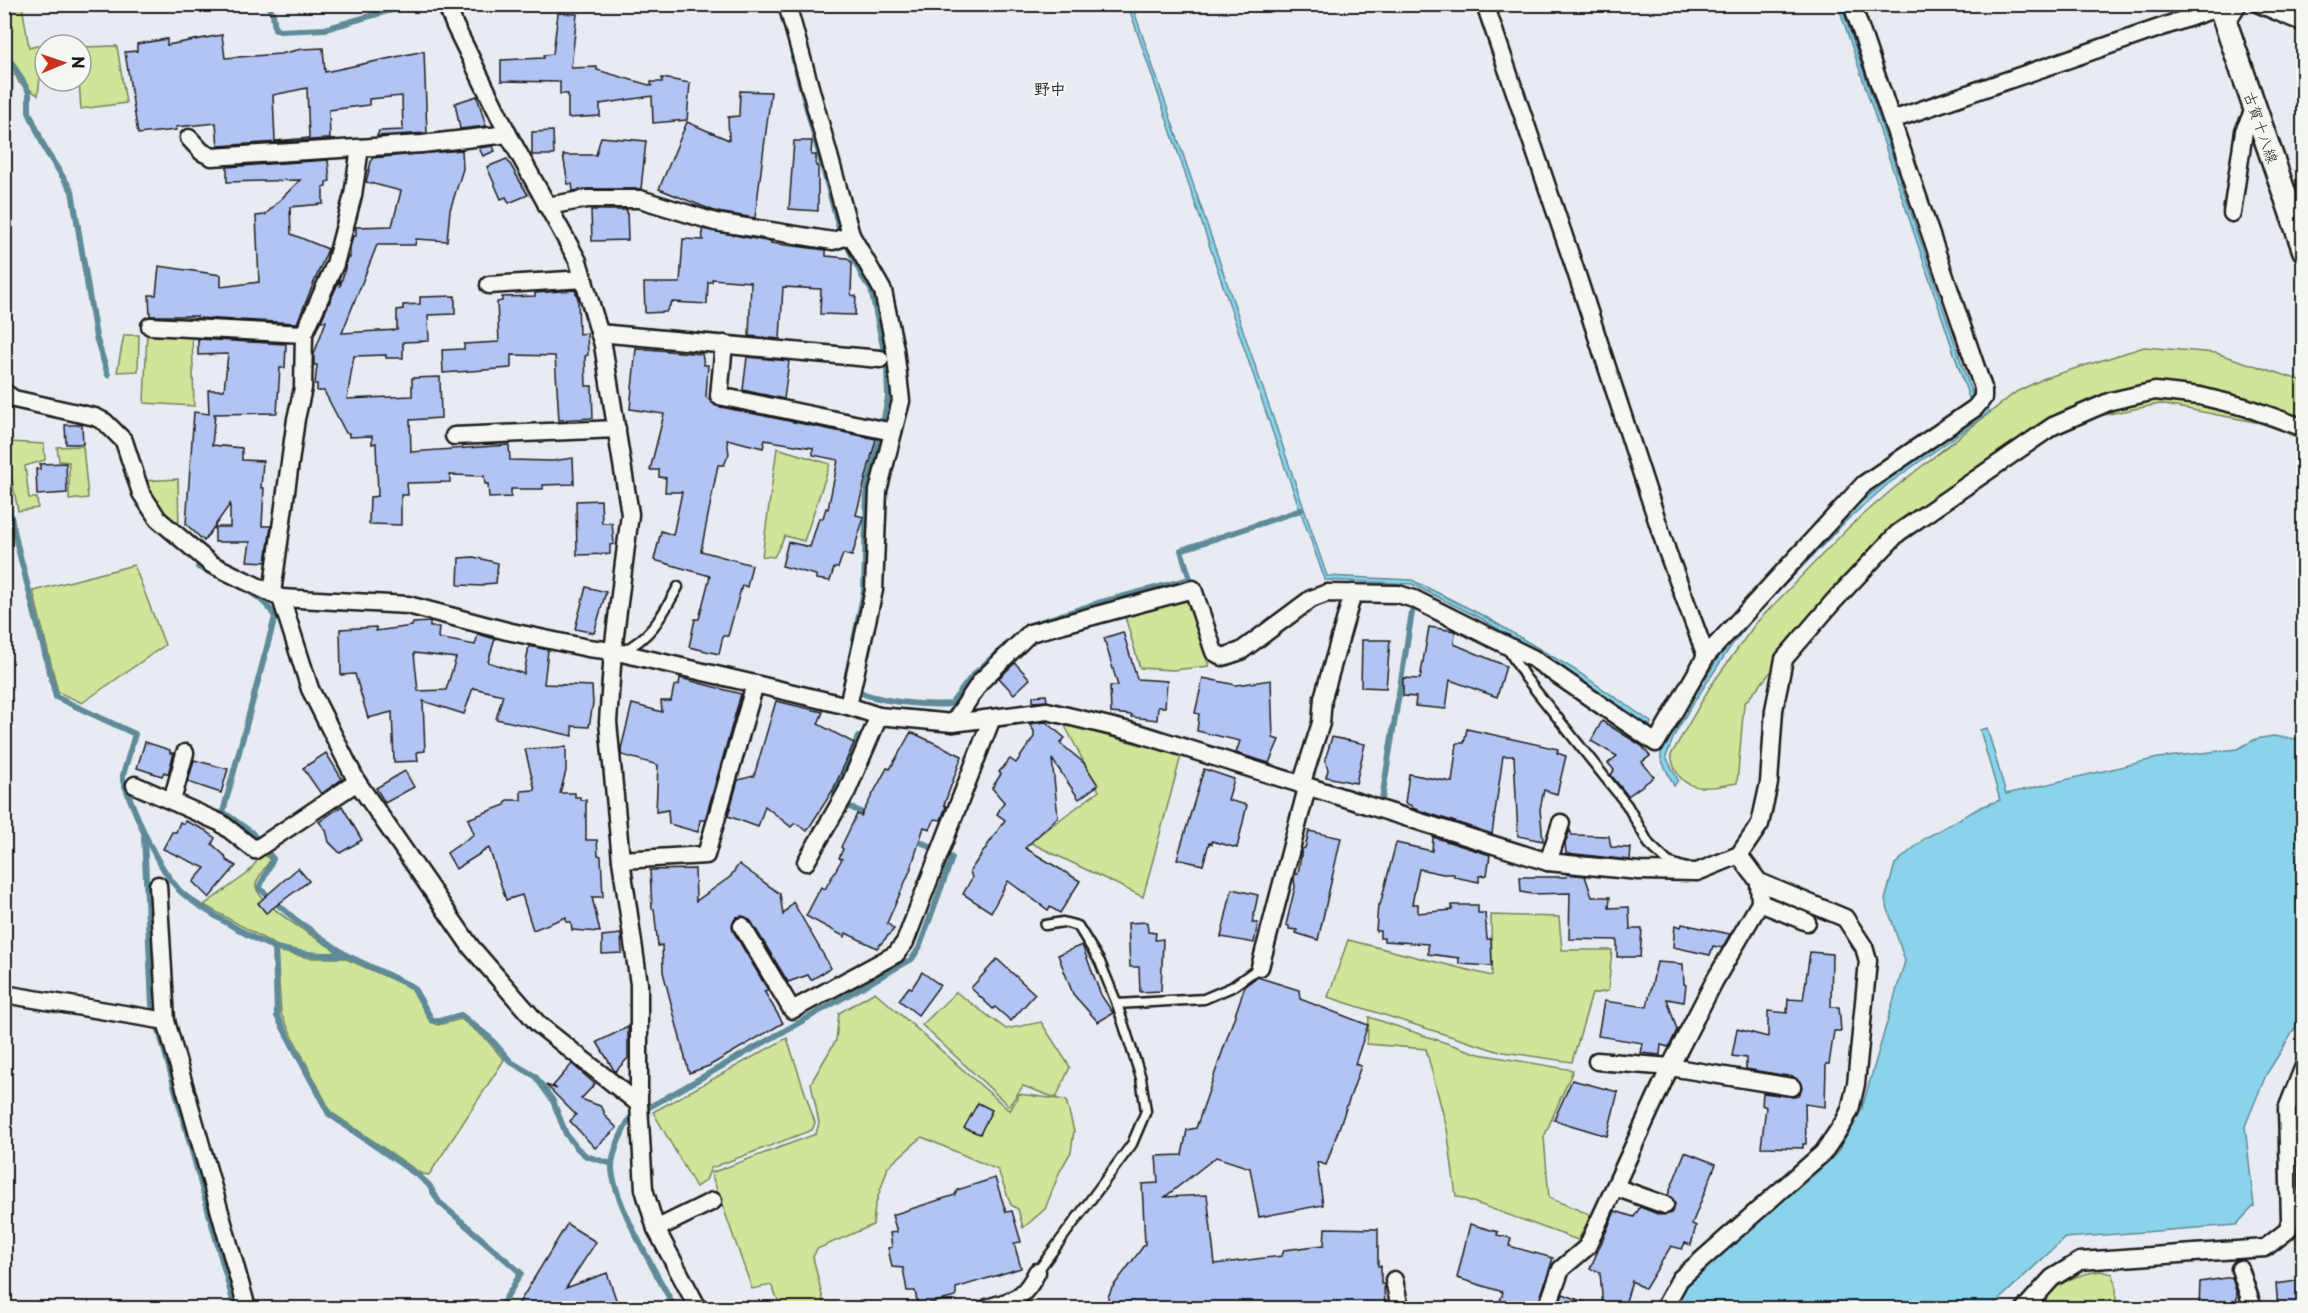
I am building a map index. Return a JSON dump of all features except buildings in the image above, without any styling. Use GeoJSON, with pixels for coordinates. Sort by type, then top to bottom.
{"type":"FeatureCollection","features":[{"type":"Feature","properties":{"kind":"main road","name":"古賀十八線"},"geometry":{"type":"LineString","coordinates":[[2226,10],[2255,108],[2304,250]]}},
{"type":"Feature","properties":{"kind":"street"},"geometry":{"type":"LineString","coordinates":[[446,4],[454,26],[508,134],[578,261],[599,333],[630,514],[608,722],[621,860],[639,984],[639,1104],[644,1189],[656,1229],[698,1308]]}},
{"type":"Feature","properties":{"kind":"street"},"geometry":{"type":"LineString","coordinates":[[787,4],[851,235],[883,291],[893,337],[901,401],[878,491],[874,590],[848,706]]}},
{"type":"Feature","properties":{"kind":"street"},"geometry":{"type":"LineString","coordinates":[[1485,4],[1667,551],[1706,656]]}},
{"type":"Feature","properties":{"kind":"street"},"geometry":{"type":"LineString","coordinates":[[953,723],[981,681],[1030,633],[1193,589],[1214,652],[1223,657],[1241,651],[1311,599],[1327,593],[1398,594],[1414,599],[1533,659],[1656,743],[1706,656],[1864,484],[1975,408],[1983,398],[1983,388],[1852,4]]}},
{"type":"Feature","properties":{"kind":"street"},"geometry":{"type":"LineString","coordinates":[[2259,4],[2304,23]]}},
{"type":"Feature","properties":{"kind":"street"},"geometry":{"type":"LineString","coordinates":[[1892,120],[2226,10]]}},
{"type":"Feature","properties":{"kind":"street"},"geometry":{"type":"LineString","coordinates":[[2232,213],[2244,131],[2255,108]]}},
{"type":"Feature","properties":{"kind":"street"},"geometry":{"type":"LineString","coordinates":[[189,138],[202,152],[212,157],[422,144],[508,134]]}},
{"type":"Feature","properties":{"kind":"street"},"geometry":{"type":"LineString","coordinates":[[360,148],[353,195],[335,264],[304,334],[303,388],[296,419],[276,595],[310,689],[357,782],[471,947],[538,1024],[639,1104]]}},
{"type":"Feature","properties":{"kind":"street"},"geometry":{"type":"LineString","coordinates":[[547,206],[587,198],[640,199],[715,222],[833,241],[851,235]]}},
{"type":"Feature","properties":{"kind":"street"},"geometry":{"type":"LineString","coordinates":[[489,285],[584,279]]}},
{"type":"Feature","properties":{"kind":"street"},"geometry":{"type":"LineString","coordinates":[[150,326],[304,334]]}},
{"type":"Feature","properties":{"kind":"street"},"geometry":{"type":"LineString","coordinates":[[599,333],[880,358]]}},
{"type":"Feature","properties":{"kind":"street"},"geometry":{"type":"LineString","coordinates":[[724,344],[719,396],[893,432]]}},
{"type":"Feature","properties":{"kind":"street"},"geometry":{"type":"LineString","coordinates":[[4,392],[14,399],[95,417],[105,422],[124,441],[141,493],[158,519],[211,564],[276,595],[408,605],[507,631],[588,648],[617,651],[848,706],[879,716],[953,723],[1047,711],[1138,733],[1548,862],[1639,871],[1697,872],[1739,855],[1760,824],[1769,783],[1774,710],[1784,659],[1833,602],[1898,533],[2053,426],[2111,401],[2156,391],[2200,396],[2245,407],[2304,428]]}},
{"type":"Feature","properties":{"kind":"street"},"geometry":{"type":"LineString","coordinates":[[454,436],[617,429]]}},
{"type":"Feature","properties":{"kind":"street"},"geometry":{"type":"LineString","coordinates":[[1260,967],[1321,723],[1323,698],[1353,593]]}},
{"type":"Feature","properties":{"kind":"street"},"geometry":{"type":"LineString","coordinates":[[621,860],[706,855],[755,684]]}},
{"type":"Feature","properties":{"kind":"street"},"geometry":{"type":"LineString","coordinates":[[806,862],[848,791],[879,716]]}},
{"type":"Feature","properties":{"kind":"street"},"geometry":{"type":"LineString","coordinates":[[742,926],[792,1010],[896,954],[905,942],[992,718]]}},
{"type":"Feature","properties":{"kind":"street"},"geometry":{"type":"LineString","coordinates":[[172,801],[186,753]]}},
{"type":"Feature","properties":{"kind":"street"},"geometry":{"type":"LineString","coordinates":[[135,785],[221,822],[255,850],[357,782]]}},
{"type":"Feature","properties":{"kind":"street"},"geometry":{"type":"LineString","coordinates":[[1548,862],[1561,824]]}},
{"type":"Feature","properties":{"kind":"street"},"geometry":{"type":"LineString","coordinates":[[1664,1308],[1680,1279],[1823,1153],[1850,1110],[1856,1084],[1868,961],[1864,947],[1845,918],[1759,882],[1739,855]]}},
{"type":"Feature","properties":{"kind":"street"},"geometry":{"type":"LineString","coordinates":[[1547,1308],[1561,1269],[1587,1247],[1670,1066],[1715,980],[1760,903],[1759,882]]}},
{"type":"Feature","properties":{"kind":"street"},"geometry":{"type":"LineString","coordinates":[[158,885],[166,1021],[247,1308]]}},
{"type":"Feature","properties":{"kind":"street"},"geometry":{"type":"LineString","coordinates":[[1760,903],[1807,922]]}},
{"type":"Feature","properties":{"kind":"street"},"geometry":{"type":"LineString","coordinates":[[4,994],[166,1021]]}},
{"type":"Feature","properties":{"kind":"street"},"geometry":{"type":"LineString","coordinates":[[1597,1061],[1670,1066],[1792,1087]]}},
{"type":"Feature","properties":{"kind":"street"},"geometry":{"type":"LineString","coordinates":[[2025,1308],[2052,1278],[2080,1261],[2265,1248],[2288,1230],[2290,1220],[2287,1109],[2304,1066]]}},
{"type":"Feature","properties":{"kind":"street"},"geometry":{"type":"LineString","coordinates":[[1615,1187],[1665,1205]]}},
{"type":"Feature","properties":{"kind":"street"},"geometry":{"type":"LineString","coordinates":[[656,1229],[713,1201]]}},
{"type":"Feature","properties":{"kind":"street"},"geometry":{"type":"LineString","coordinates":[[2240,1269],[2253,1308]]}},
{"type":"Feature","properties":{"kind":"street"},"geometry":{"type":"LineString","coordinates":[[987,1308],[1017,1299],[1029,1289],[1037,1272]]}},
{"type":"Feature","properties":{"kind":"street"},"geometry":{"type":"LineString","coordinates":[[1394,1280],[1400,1308]]}},
{"type":"Feature","properties":{"kind":"lane"},"geometry":{"type":"LineString","coordinates":[[617,651],[636,644],[653,631],[678,587]]}},
{"type":"Feature","properties":{"kind":"lane"},"geometry":{"type":"LineString","coordinates":[[1505,645],[1525,677],[1627,805],[1649,844],[1668,862],[1697,872]]}},
{"type":"Feature","properties":{"kind":"lane"},"geometry":{"type":"LineString","coordinates":[[1037,1272],[1132,1144],[1146,1111],[1141,1078],[1117,1004],[1100,962],[1078,926],[1063,922],[1045,925]]}},
{"type":"Feature","properties":{"kind":"lane"},"geometry":{"type":"LineString","coordinates":[[1117,1004],[1204,999],[1232,987],[1260,967]]}},
{"type":"Feature","properties":{"kind":"green space"},"geometry":{"type":"Polygon","coordinates":[[[5,5],[22,5],[29,48],[33,47],[33,92],[19,83],[16,76],[5,71],[5,5]]]}},
{"type":"Feature","properties":{"kind":"green space"},"geometry":{"type":"Polygon","coordinates":[[[117,46],[126,103],[81,109],[80,93],[93,93],[93,47],[117,46]]]}},
{"type":"Feature","properties":{"kind":"green space"},"geometry":{"type":"Polygon","coordinates":[[[147,331],[192,334],[194,406],[144,403],[147,331]]]}},
{"type":"Feature","properties":{"kind":"green space"},"geometry":{"type":"Polygon","coordinates":[[[124,335],[139,335],[138,371],[117,372],[124,335]]]}},
{"type":"Feature","properties":{"kind":"green space"},"geometry":{"type":"Polygon","coordinates":[[[2144,347],[2216,353],[2303,381],[2303,440],[2266,424],[2160,404],[2073,421],[1948,500],[1847,581],[1744,704],[1737,783],[1704,787],[1687,783],[1680,777],[1671,755],[1710,687],[1756,623],[1848,528],[1893,489],[2016,392],[2045,378],[2144,347]]]}},
{"type":"Feature","properties":{"kind":"green space"},"geometry":{"type":"Polygon","coordinates":[[[10,442],[44,444],[45,460],[25,466],[29,498],[37,498],[38,508],[18,511],[7,454],[10,442]]]}},
{"type":"Feature","properties":{"kind":"green space"},"geometry":{"type":"Polygon","coordinates":[[[83,446],[88,498],[69,500],[69,462],[59,461],[57,447],[83,446]]]}},
{"type":"Feature","properties":{"kind":"green space"},"geometry":{"type":"Polygon","coordinates":[[[777,448],[830,464],[804,541],[785,536],[774,557],[762,556],[777,448]]]}},
{"type":"Feature","properties":{"kind":"green space"},"geometry":{"type":"Polygon","coordinates":[[[178,479],[179,530],[162,511],[143,481],[178,479]]]}},
{"type":"Feature","properties":{"kind":"green space"},"geometry":{"type":"Polygon","coordinates":[[[134,565],[165,645],[82,703],[58,692],[33,591],[134,565]]]}},
{"type":"Feature","properties":{"kind":"green space"},"geometry":{"type":"Polygon","coordinates":[[[1187,599],[1209,666],[1173,670],[1140,668],[1124,613],[1187,599]]]}},
{"type":"Feature","properties":{"kind":"green space"},"geometry":{"type":"Polygon","coordinates":[[[1064,724],[1181,756],[1143,897],[1029,842],[1099,791],[1064,724]]]}},
{"type":"Feature","properties":{"kind":"green space"},"geometry":{"type":"Polygon","coordinates":[[[263,853],[270,860],[257,882],[258,892],[276,911],[335,950],[335,954],[313,954],[277,946],[204,905],[247,874],[263,853]]]}},
{"type":"Feature","properties":{"kind":"green space"},"geometry":{"type":"Polygon","coordinates":[[[1491,915],[1559,917],[1562,950],[1612,950],[1608,991],[1592,994],[1572,1062],[1497,1051],[1328,997],[1348,940],[1492,976],[1491,915]]]}},
{"type":"Feature","properties":{"kind":"green space"},"geometry":{"type":"Polygon","coordinates":[[[277,951],[310,958],[344,958],[412,988],[430,1022],[438,1025],[461,1019],[486,1039],[504,1060],[429,1175],[422,1174],[331,1112],[281,1014],[277,951]]]}},
{"type":"Feature","properties":{"kind":"green space"},"geometry":{"type":"Polygon","coordinates":[[[875,992],[1010,1111],[1019,1094],[1066,1100],[1074,1131],[1071,1152],[1060,1171],[1045,1209],[1023,1228],[1018,1209],[1011,1205],[998,1170],[922,1137],[888,1167],[875,1206],[873,1225],[817,1249],[813,1257],[825,1308],[782,1308],[771,1285],[752,1289],[711,1173],[816,1134],[819,1123],[811,1083],[836,1040],[839,1013],[875,992]]]}},
{"type":"Feature","properties":{"kind":"green space"},"geometry":{"type":"Polygon","coordinates":[[[956,992],[1006,1029],[1041,1022],[1070,1067],[1056,1098],[1023,1086],[1009,1106],[922,1025],[956,992]]]}},
{"type":"Feature","properties":{"kind":"green space"},"geometry":{"type":"Polygon","coordinates":[[[1369,1017],[1479,1054],[1573,1070],[1544,1137],[1549,1198],[1591,1215],[1578,1240],[1456,1196],[1447,1129],[1426,1049],[1367,1044],[1369,1017]]]}},
{"type":"Feature","properties":{"kind":"green space"},"geometry":{"type":"Polygon","coordinates":[[[787,1038],[815,1123],[812,1130],[711,1168],[706,1180],[696,1187],[653,1112],[787,1038]]]}},
{"type":"Feature","properties":{"kind":"green space"},"geometry":{"type":"Polygon","coordinates":[[[2303,1091],[2304,1189],[2298,1186],[2297,1108],[2303,1091]]]}},
{"type":"Feature","properties":{"kind":"green space"},"geometry":{"type":"Polygon","coordinates":[[[2101,1271],[2113,1274],[2116,1285],[2116,1300],[2109,1308],[2033,1308],[2063,1283],[2080,1275],[2101,1271]]]}},
{"type":"Feature","properties":{"kind":"water"},"geometry":{"type":"Polygon","coordinates":[[[1128,5],[1132,5],[1327,576],[1412,580],[1484,616],[1575,670],[1651,722],[1650,726],[1567,671],[1482,619],[1412,584],[1325,580],[1128,5]]]}},
{"type":"Feature","properties":{"kind":"water"},"geometry":{"type":"Polygon","coordinates":[[[1838,5],[1841,5],[1973,397],[1969,398],[1838,5]]]}},
{"type":"Feature","properties":{"kind":"water"},"geometry":{"type":"Polygon","coordinates":[[[5,37],[11,62],[12,88],[5,140],[5,37]]]}},
{"type":"Feature","properties":{"kind":"water"},"geometry":{"type":"Polygon","coordinates":[[[1987,408],[1990,412],[1888,484],[1846,521],[1757,614],[1731,646],[1674,736],[1666,757],[1678,780],[1674,786],[1661,759],[1661,749],[1727,644],[1789,575],[1857,505],[1987,408]]]}},
{"type":"Feature","properties":{"kind":"water"},"geometry":{"type":"Polygon","coordinates":[[[1987,728],[2006,794],[2158,758],[2237,749],[2256,739],[2273,736],[2303,740],[2303,1016],[2266,1075],[2245,1126],[2254,1206],[2236,1225],[2065,1238],[1990,1308],[1673,1308],[1683,1289],[1837,1153],[1862,1108],[1905,961],[1885,900],[1895,864],[1925,838],[1981,807],[2000,800],[1980,730],[1987,728]]]}},
{"type":"Feature","properties":{"kind":"waterway"},"geometry":{"type":"LineString","coordinates":[[268,4],[273,14],[275,29],[280,31],[325,29],[412,4]]}},
{"type":"Feature","properties":{"kind":"waterway"},"geometry":{"type":"LineString","coordinates":[[793,57],[839,228],[863,278],[871,289],[887,366],[888,397],[867,489],[864,591],[845,684]]}},
{"type":"Feature","properties":{"kind":"waterway"},"geometry":{"type":"LineString","coordinates":[[12,63],[29,92],[29,112],[46,151],[72,191],[96,337],[108,375]]}},
{"type":"Feature","properties":{"kind":"waterway"},"geometry":{"type":"LineString","coordinates":[[4,485],[56,697],[135,734],[123,781],[146,838],[169,878],[179,890],[197,904],[268,945],[303,953],[345,955]]}},
{"type":"Feature","properties":{"kind":"waterway"},"geometry":{"type":"LineString","coordinates":[[1027,626],[1098,603],[1190,579],[1181,550],[1301,510]]}},
{"type":"Feature","properties":{"kind":"waterway"},"geometry":{"type":"LineString","coordinates":[[198,567],[252,593],[269,608],[275,617],[223,812],[251,832],[273,859],[259,888],[296,920],[346,955],[413,987],[432,1020],[439,1021],[461,1015],[489,1037],[511,1062],[535,1076],[553,1101],[566,1134],[577,1148],[586,1156],[612,1164]]}},
{"type":"Feature","properties":{"kind":"waterway"},"geometry":{"type":"LineString","coordinates":[[1382,799],[1412,612]]}},
{"type":"Feature","properties":{"kind":"waterway"},"geometry":{"type":"LineString","coordinates":[[853,689],[875,697],[901,702],[951,704],[972,676],[1008,643]]}},
{"type":"Feature","properties":{"kind":"waterway"},"geometry":{"type":"LineString","coordinates":[[858,737],[835,792],[850,807],[869,816]]}},
{"type":"Feature","properties":{"kind":"waterway"},"geometry":{"type":"LineString","coordinates":[[144,837],[152,1005],[235,1308]]}},
{"type":"Feature","properties":{"kind":"waterway"},"geometry":{"type":"LineString","coordinates":[[675,1308],[637,1238],[614,1180],[613,1160],[624,1129],[630,1118],[912,959],[919,948],[952,858],[913,838]]}},
{"type":"Feature","properties":{"kind":"waterway"},"geometry":{"type":"LineString","coordinates":[[275,948],[277,1016],[329,1114],[420,1177],[429,1185],[439,1202],[521,1273],[500,1308]]}},
{"type":"Feature","properties":{"kind":"district","name":"野中"},"geometry":{"type":"Point","coordinates":[1050,88]}}]}
